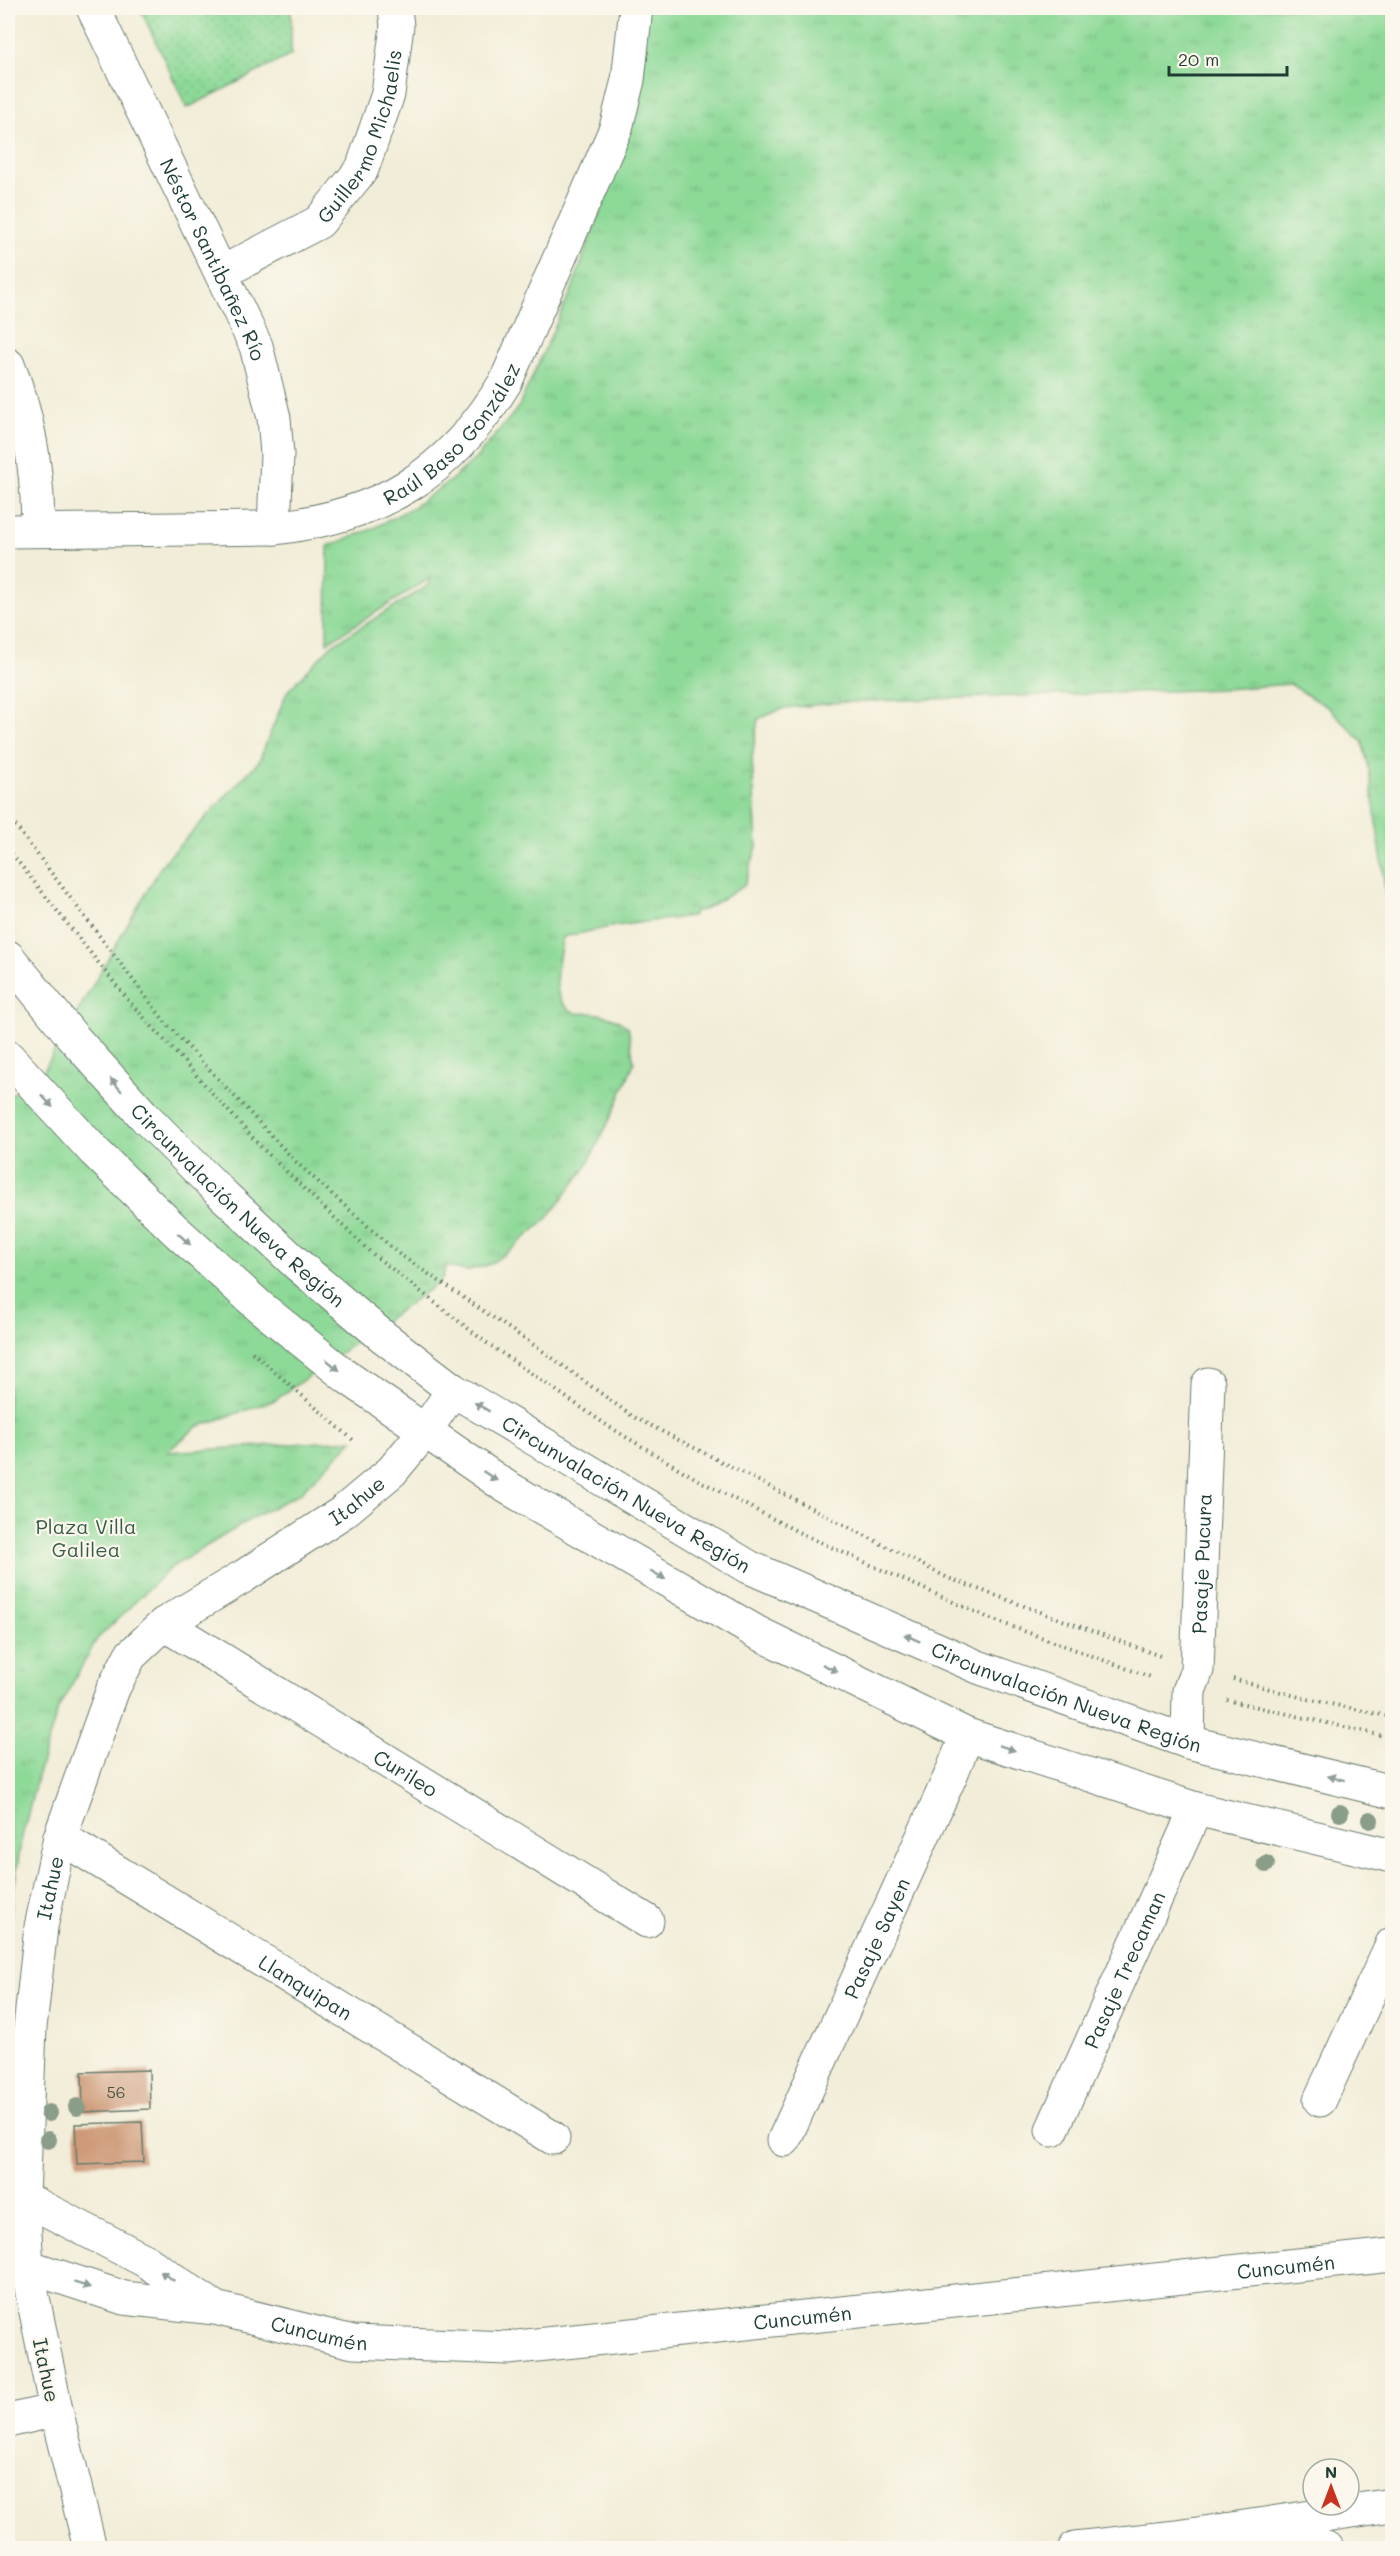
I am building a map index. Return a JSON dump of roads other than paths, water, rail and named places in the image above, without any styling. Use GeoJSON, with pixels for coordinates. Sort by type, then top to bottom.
{"type":"FeatureCollection","features":[{"type":"Feature","properties":{"kind":"street","name":"Néstor Santibañez Río"},"geometry":{"type":"LineString","coordinates":[[93,8],[256,346],[274,417],[277,454],[274,528]]}},
{"type":"Feature","properties":{"kind":"street","name":"Guillermo Michaelis"},"geometry":{"type":"LineString","coordinates":[[221,273],[319,222],[362,169],[388,94],[396,26],[395,8]]}},
{"type":"Feature","properties":{"kind":"street","name":"Raúl Baso González"},"geometry":{"type":"LineString","coordinates":[[23,531],[274,528],[312,524],[348,515],[383,500],[416,482],[443,460],[467,437],[488,410],[506,381],[616,128],[628,80],[636,8]]}},
{"type":"Feature","properties":{"kind":"street"},"geometry":{"type":"LineString","coordinates":[[8,365],[24,410],[34,454],[38,492],[23,531]]}},
{"type":"Feature","properties":{"kind":"street","name":"Circunvalación Nueva Región"},"geometry":{"type":"LineString","coordinates":[[8,957],[72,1036],[144,1116],[220,1192],[331,1293],[453,1390],[749,1567],[978,1667],[1188,1742],[1392,1792]]}},
{"type":"Feature","properties":{"kind":"street"},"geometry":{"type":"LineString","coordinates":[[8,1058],[94,1151],[175,1230],[259,1306],[347,1377],[505,1486],[756,1632],[967,1735],[1196,1809],[1392,1856]]}},
{"type":"Feature","properties":{"kind":"street","name":"Pasaje Pucura"},"geometry":{"type":"LineString","coordinates":[[1188,1742],[1208,1384]]}},
{"type":"Feature","properties":{"kind":"street","name":"Itahue"},"geometry":{"type":"LineString","coordinates":[[90,2548],[17,2264],[15,2193],[30,2028],[41,1927],[60,1837],[112,1689],[130,1656],[164,1624],[343,1512],[392,1471],[453,1390]]}},
{"type":"Feature","properties":{"kind":"street","name":"Curileo"},"geometry":{"type":"LineString","coordinates":[[164,1624],[647,1921]]}},
{"type":"Feature","properties":{"kind":"street","name":"Pasaje Sayen"},"geometry":{"type":"LineString","coordinates":[[784,2140],[950,1777],[967,1735]]}},
{"type":"Feature","properties":{"kind":"street","name":"Pasaje Trecaman"},"geometry":{"type":"LineString","coordinates":[[1052,2130],[1196,1809]]}},
{"type":"Feature","properties":{"kind":"street","name":"Llanquipan"},"geometry":{"type":"LineString","coordinates":[[60,1837],[553,2138]]}},
{"type":"Feature","properties":{"kind":"street"},"geometry":{"type":"LineString","coordinates":[[1320,2100],[1392,1944]]}},
{"type":"Feature","properties":{"kind":"street","name":"Cuncumén"},"geometry":{"type":"LineString","coordinates":[[15,2193],[144,2260],[215,2308]]}},
{"type":"Feature","properties":{"kind":"street","name":"Cuncumén"},"geometry":{"type":"LineString","coordinates":[[17,2264],[124,2298],[215,2308],[353,2342],[508,2348],[1392,2255]]}},
{"type":"Feature","properties":{"kind":"street"},"geometry":{"type":"LineString","coordinates":[[8,2421],[56,2410]]}},
{"type":"Feature","properties":{"kind":"street"},"geometry":{"type":"LineString","coordinates":[[1075,2548],[1177,2543],[1250,2526],[1392,2505]]}},
{"type":"Feature","properties":{"kind":"street"},"geometry":{"type":"LineString","coordinates":[[1250,2526],[1327,2548]]}},
{"type":"Feature","properties":{"kind":"park label","name":"Plaza Villa Galilea"},"geometry":{"type":"Point","coordinates":[86,1538]}}]}
